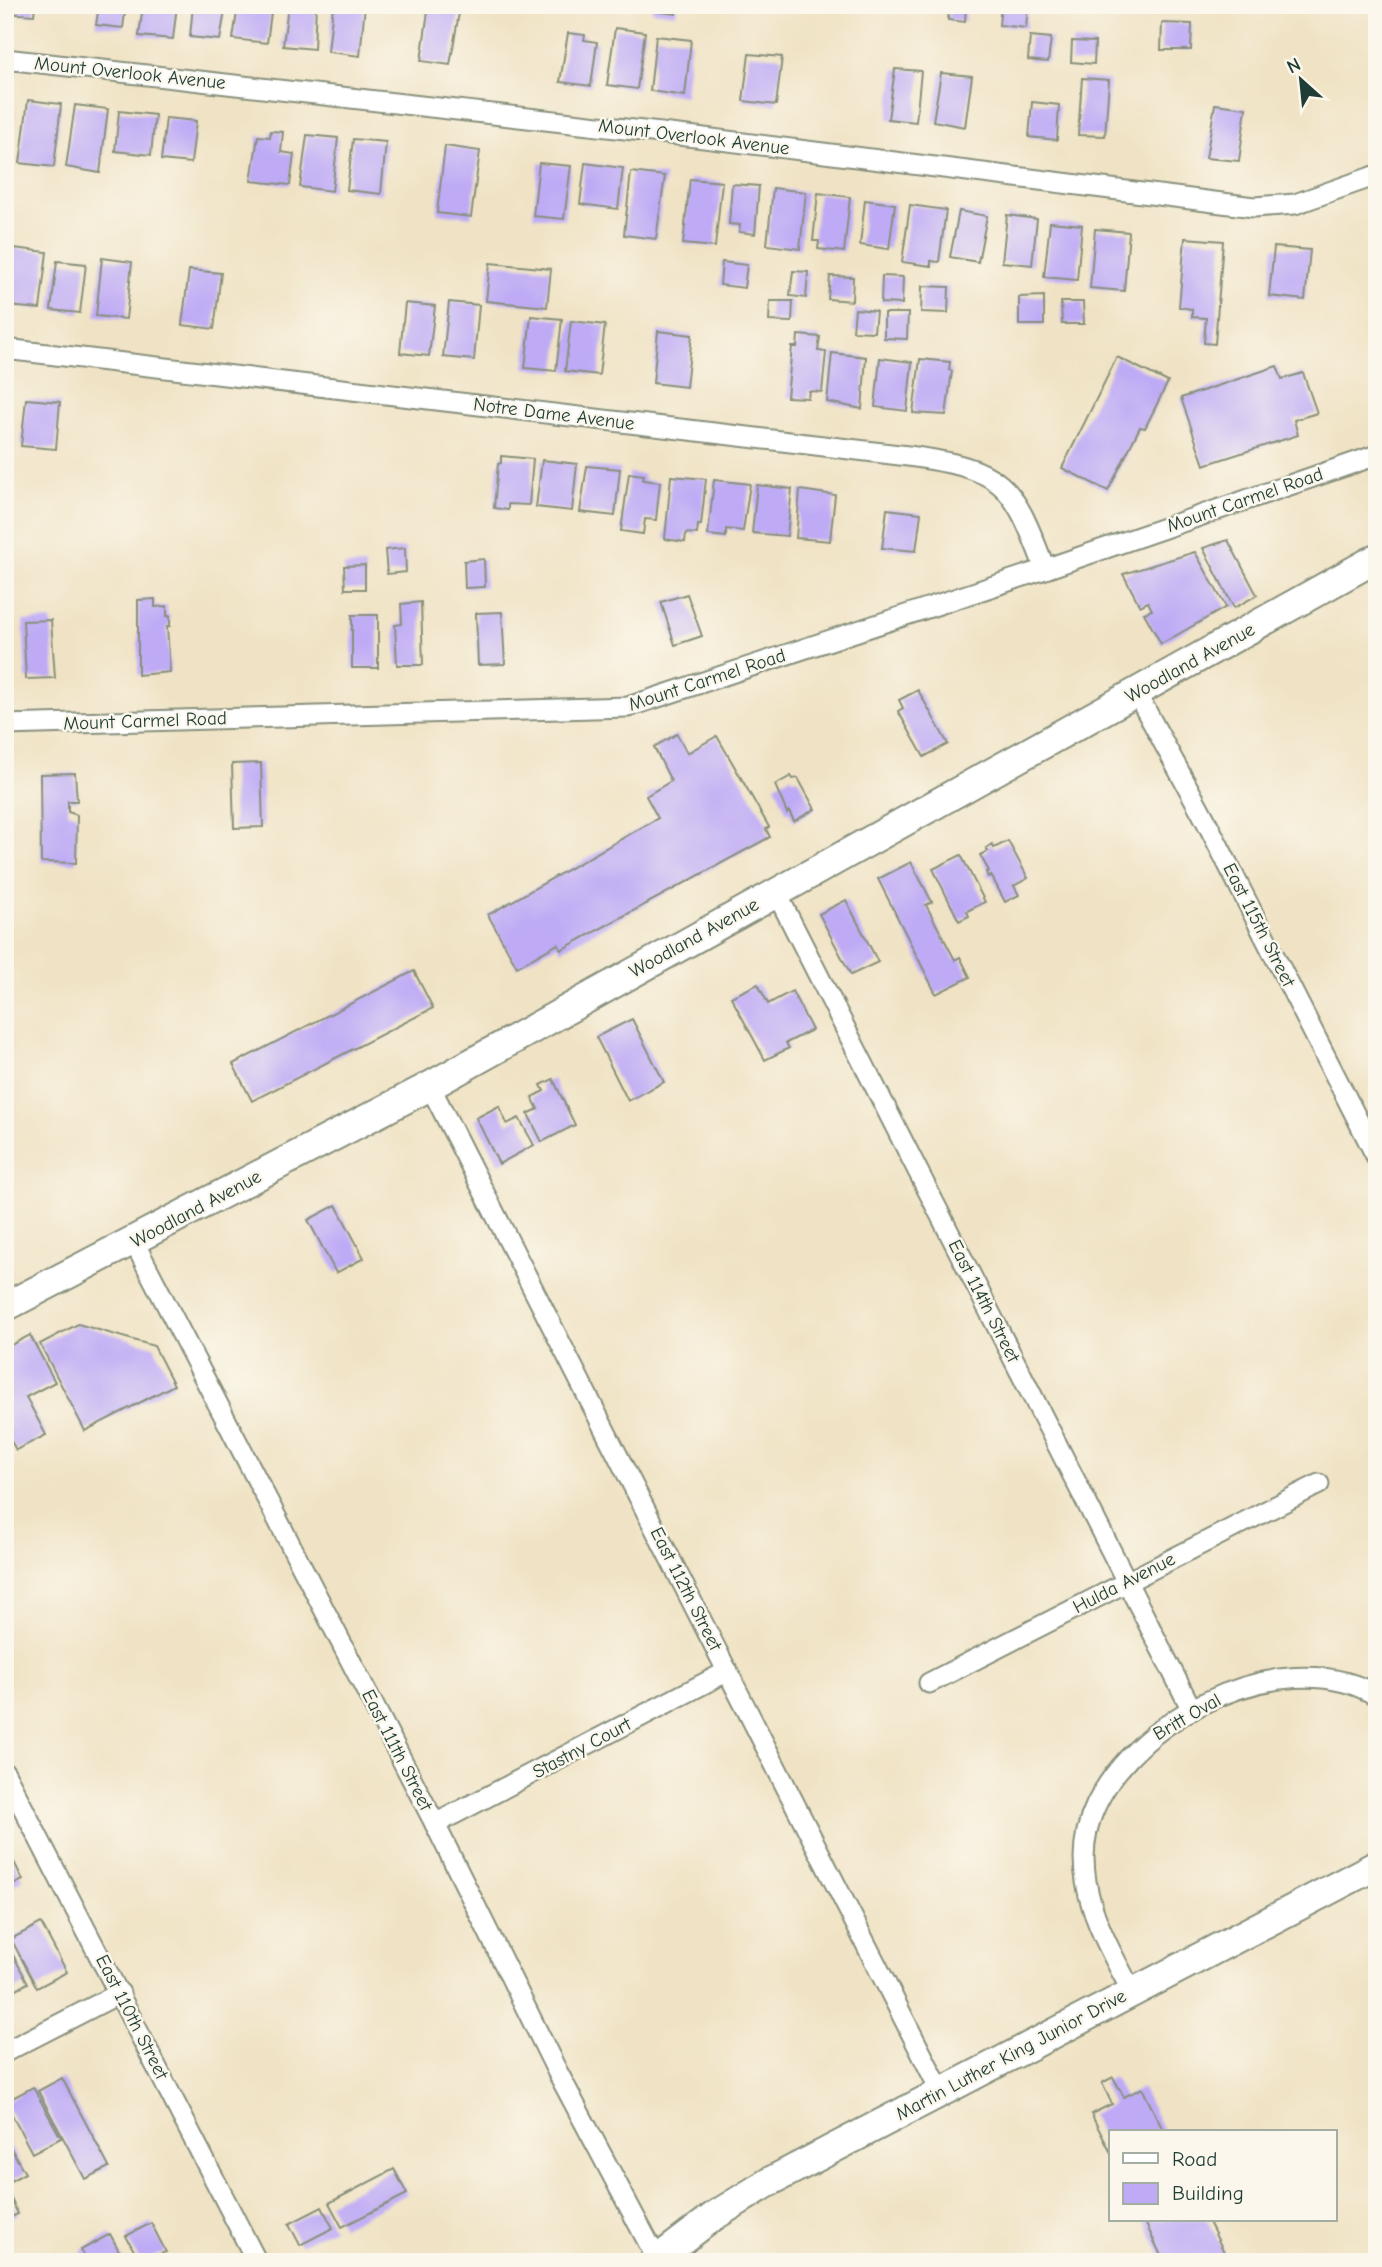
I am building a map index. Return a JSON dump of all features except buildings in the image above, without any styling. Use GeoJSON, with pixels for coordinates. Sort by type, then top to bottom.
{"type":"FeatureCollection","features":[{"type":"Feature","properties":{"kind":"main road","name":"Woodland Avenue"},"geometry":{"type":"LineString","coordinates":[[5,1307],[430,1086],[1377,558]]}},
{"type":"Feature","properties":{"kind":"main road","name":"Martin Luther King Junior Drive"},"geometry":{"type":"LineString","coordinates":[[656,2260],[713,2216],[769,2182],[1377,1865]]}},
{"type":"Feature","properties":{"kind":"street","name":"Mount Overlook Avenue"},"geometry":{"type":"LineString","coordinates":[[5,59],[696,137],[1254,207],[1295,204],[1377,175]]}},
{"type":"Feature","properties":{"kind":"street","name":"Notre Dame Avenue"},"geometry":{"type":"LineString","coordinates":[[5,349],[894,454],[971,466],[992,477],[1021,507],[1045,569]]}},
{"type":"Feature","properties":{"kind":"street","name":"Mount Carmel Road"},"geometry":{"type":"LineString","coordinates":[[5,725],[628,707],[1045,569],[1377,455]]}},
{"type":"Feature","properties":{"kind":"street","name":"East 115th Street"},"geometry":{"type":"LineString","coordinates":[[1137,694],[1205,819],[1377,1158]]}},
{"type":"Feature","properties":{"kind":"street","name":"East 114th Street"},"geometry":{"type":"LineString","coordinates":[[776,891],[1192,1710]]}},
{"type":"Feature","properties":{"kind":"street","name":"East 112th Street"},"geometry":{"type":"LineString","coordinates":[[430,1086],[941,2092]]}},
{"type":"Feature","properties":{"kind":"street","name":"East 111th Street"},"geometry":{"type":"LineString","coordinates":[[134,1242],[435,1824],[557,2071],[656,2260]]}},
{"type":"Feature","properties":{"kind":"street","name":"Hulda Avenue"},"geometry":{"type":"LineString","coordinates":[[929,1683],[1319,1484]]}},
{"type":"Feature","properties":{"kind":"street","name":"Stastny Court"},"geometry":{"type":"LineString","coordinates":[[435,1824],[728,1671]]}},
{"type":"Feature","properties":{"kind":"street","name":"Britt Oval"},"geometry":{"type":"LineString","coordinates":[[1132,1992],[1097,1924],[1086,1872],[1087,1831],[1110,1780],[1128,1758],[1148,1739],[1192,1710],[1251,1685],[1276,1679],[1318,1677],[1377,1696]]}},
{"type":"Feature","properties":{"kind":"street","name":"East 110th Street"},"geometry":{"type":"LineString","coordinates":[[5,1773],[257,2262]]}},
{"type":"Feature","properties":{"kind":"street"},"geometry":{"type":"LineString","coordinates":[[5,2052],[120,1993]]}}]}
